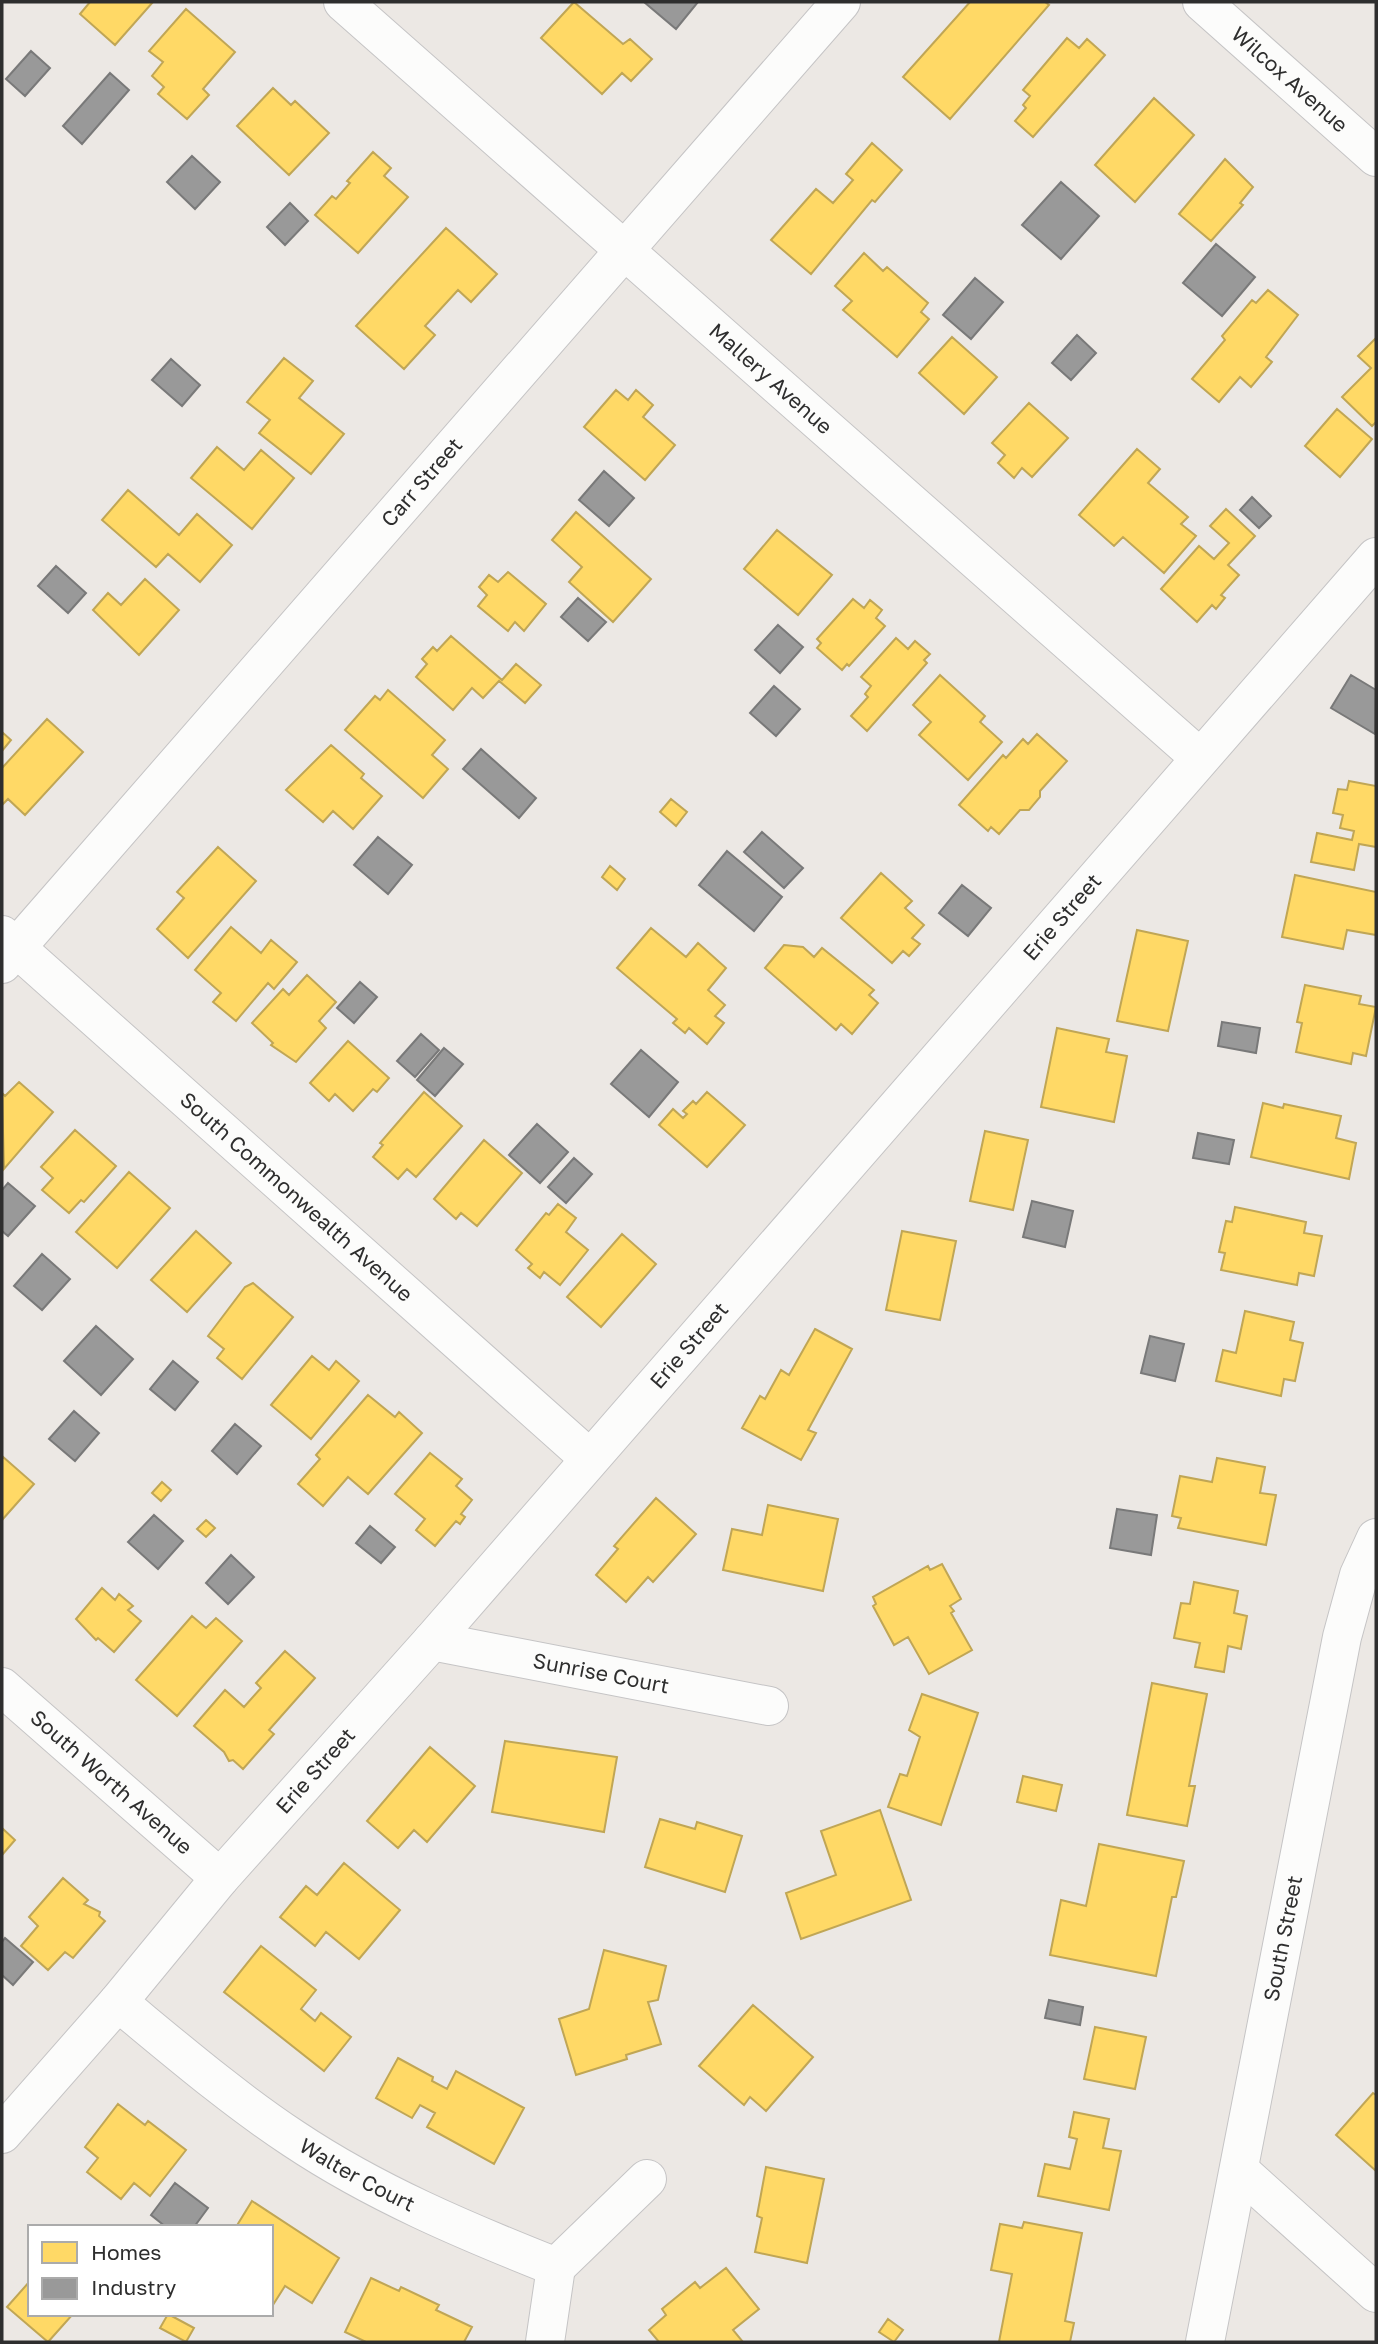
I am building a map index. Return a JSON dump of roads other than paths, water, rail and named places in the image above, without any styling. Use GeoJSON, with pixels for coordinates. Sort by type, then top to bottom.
{"type":"FeatureCollection","features":[{"type":"Feature","properties":{"kind":"street","name":"Mallery Avenue"},"geometry":{"type":"LineString","coordinates":[[343,2],[1199,757]]}},
{"type":"Feature","properties":{"kind":"street","name":"Carr Street"},"geometry":{"type":"LineString","coordinates":[[7,949],[841,2]]}},
{"type":"Feature","properties":{"kind":"street","name":"Wilcox Avenue"},"geometry":{"type":"LineString","coordinates":[[1202,2],[1376,157]]}},
{"type":"Feature","properties":{"kind":"street","name":"Erie Street"},"geometry":{"type":"LineString","coordinates":[[2,2134],[118,2002],[220,1878],[432,1641],[1376,556]]}},
{"type":"Feature","properties":{"kind":"street","name":"South Commonwealth Avenue"},"geometry":{"type":"LineString","coordinates":[[7,949],[589,1458]]}},
{"type":"Feature","properties":{"kind":"street","name":"South Street"},"geometry":{"type":"LineString","coordinates":[[1205,2342],[1342,1637],[1359,1575],[1376,1538]]}},
{"type":"Feature","properties":{"kind":"street","name":"Sunrise Court"},"geometry":{"type":"LineString","coordinates":[[432,1641],[769,1706]]}},
{"type":"Feature","properties":{"kind":"street","name":"South Worth Avenue"},"geometry":{"type":"LineString","coordinates":[[2,1687],[220,1878]]}},
{"type":"Feature","properties":{"kind":"street","name":"Walter Court"},"geometry":{"type":"LineString","coordinates":[[118,2002],[262,2117],[329,2161],[433,2216],[556,2267]]}},
{"type":"Feature","properties":{"kind":"street"},"geometry":{"type":"LineString","coordinates":[[1239,2170],[1376,2293]]}},
{"type":"Feature","properties":{"kind":"street"},"geometry":{"type":"LineString","coordinates":[[545,2342],[556,2267],[647,2179]]}}]}
